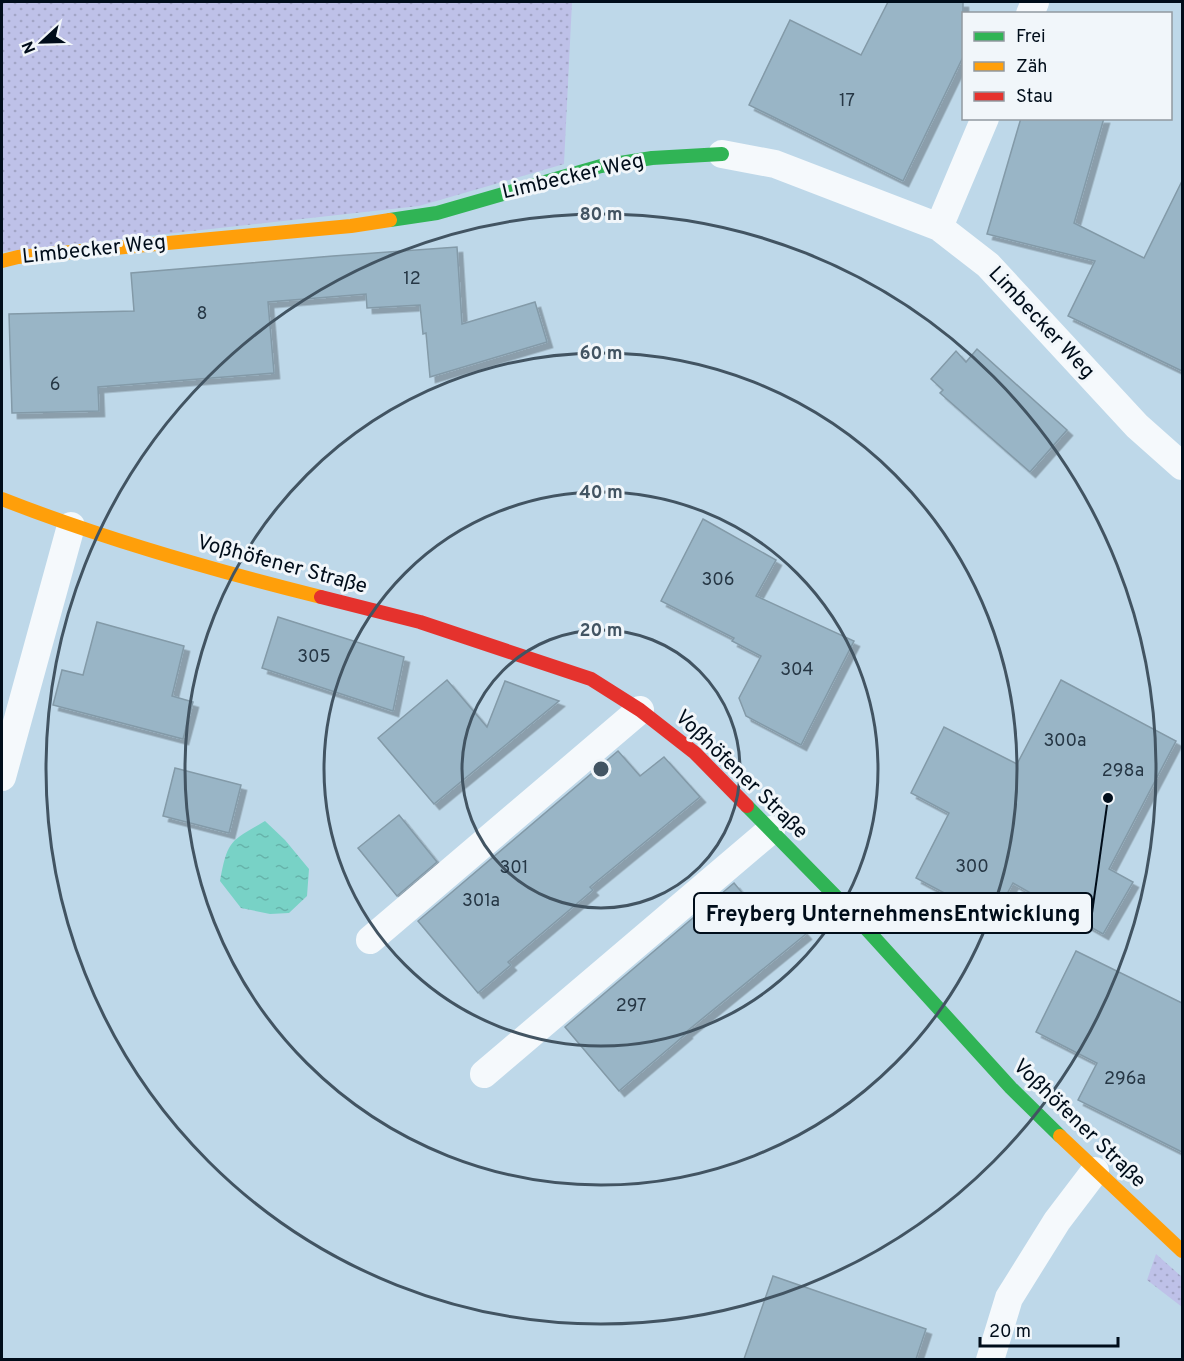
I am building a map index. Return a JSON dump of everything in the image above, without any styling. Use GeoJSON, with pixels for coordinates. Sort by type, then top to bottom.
{"type":"FeatureCollection","features":[{"type":"Feature","properties":{"kind":"street","name":"Limbecker Weg"},"geometry":{"type":"LineString","coordinates":[[2,261],[18,257],[185,240],[351,226],[437,213],[601,166],[652,158],[722,154]]}},
{"type":"Feature","properties":{"kind":"street","name":"Voßhöfener Straße"},"geometry":{"type":"LineString","coordinates":[[2,499],[71,526],[217,571],[420,622],[591,679],[640,710],[695,753],[851,912],[1011,1088],[1095,1171],[1182,1251]]}},
{"type":"Feature","properties":{"kind":"lane"},"geometry":{"type":"LineString","coordinates":[[939,227],[984,120]]}},
{"type":"Feature","properties":{"kind":"lane","name":"Limbecker Weg"},"geometry":{"type":"LineString","coordinates":[[722,154],[775,164],[939,227],[988,265],[1137,426],[1182,466]]}},
{"type":"Feature","properties":{"kind":"lane"},"geometry":{"type":"LineString","coordinates":[[2,777],[13,694],[71,526]]}},
{"type":"Feature","properties":{"kind":"lane"},"geometry":{"type":"LineString","coordinates":[[370,940],[640,710]]}},
{"type":"Feature","properties":{"kind":"lane"},"geometry":{"type":"LineString","coordinates":[[484,1074],[771,830]]}},
{"type":"Feature","properties":{"kind":"lane"},"geometry":{"type":"LineString","coordinates":[[990,1359],[1008,1298],[1058,1221],[1095,1171]]}},
{"type":"Feature","properties":{"kind":"shaded area"},"geometry":{"type":"Polygon","coordinates":[[[2,2],[572,2],[564,164],[419,206],[2,252],[2,2]]]}},
{"type":"Feature","properties":{"kind":"shaded area"},"geometry":{"type":"Polygon","coordinates":[[[1156,1254],[1182,1277],[1182,1307],[1147,1280],[1156,1254]]]}},
{"type":"Feature","properties":{"kind":"water"},"geometry":{"type":"Polygon","coordinates":[[[265,821],[285,840],[309,869],[307,896],[289,913],[270,914],[241,908],[220,881],[225,857],[232,843],[265,821]]]}},
{"type":"Feature","properties":{"kind":"building"},"geometry":{"type":"Polygon","coordinates":[[[888,2],[963,2],[962,59],[903,181],[749,105],[790,20],[861,55],[888,2]]]}},
{"type":"Feature","properties":{"kind":"building"},"geometry":{"type":"Polygon","coordinates":[[[1020,120],[1103,120],[1074,223],[1144,258],[1182,181],[1182,371],[1068,316],[1095,261],[987,234],[1020,120]]]}},
{"type":"Feature","properties":{"kind":"building"},"geometry":{"type":"Polygon","coordinates":[[[457,247],[462,324],[535,302],[547,342],[430,377],[426,333],[423,334],[420,305],[367,308],[366,294],[268,302],[274,373],[98,387],[99,411],[12,413],[9,314],[134,311],[131,273],[457,247]]]}},
{"type":"Feature","properties":{"kind":"building"},"geometry":{"type":"Polygon","coordinates":[[[977,349],[1067,430],[1030,472],[940,393],[943,390],[931,379],[956,351],[966,362],[977,349]]]}},
{"type":"Feature","properties":{"kind":"building"},"geometry":{"type":"Polygon","coordinates":[[[703,519],[776,560],[756,596],[854,641],[801,745],[746,716],[739,698],[761,656],[732,641],[734,638],[661,601],[703,519]]]}},
{"type":"Feature","properties":{"kind":"building"},"geometry":{"type":"Polygon","coordinates":[[[278,617],[404,657],[393,711],[262,668],[278,617]]]}},
{"type":"Feature","properties":{"kind":"building"},"geometry":{"type":"Polygon","coordinates":[[[97,622],[184,646],[172,696],[193,702],[183,739],[53,705],[62,670],[83,675],[97,622]]]}},
{"type":"Feature","properties":{"kind":"building"},"geometry":{"type":"Polygon","coordinates":[[[447,680],[487,727],[505,681],[559,701],[434,804],[378,738],[447,680]]]}},
{"type":"Feature","properties":{"kind":"building"},"geometry":{"type":"Polygon","coordinates":[[[1061,680],[1176,741],[1109,869],[1133,882],[1103,934],[1013,883],[993,919],[916,878],[949,813],[911,793],[944,727],[1017,764],[1061,680]]]}},
{"type":"Feature","properties":{"kind":"building"},"geometry":{"type":"Polygon","coordinates":[[[618,751],[640,776],[664,757],[700,797],[590,887],[593,890],[508,962],[511,965],[478,993],[418,921],[618,751]]]}},
{"type":"Feature","properties":{"kind":"building"},"geometry":{"type":"Polygon","coordinates":[[[175,768],[241,785],[229,833],[163,816],[175,768]]]}},
{"type":"Feature","properties":{"kind":"building"},"geometry":{"type":"Polygon","coordinates":[[[399,815],[437,862],[397,896],[358,848],[399,815]]]}},
{"type":"Feature","properties":{"kind":"building"},"geometry":{"type":"Polygon","coordinates":[[[734,883],[754,907],[771,893],[806,934],[686,1032],[619,1091],[565,1027],[734,883]]]}},
{"type":"Feature","properties":{"kind":"building"},"geometry":{"type":"Polygon","coordinates":[[[1076,951],[1182,1003],[1182,1152],[1078,1100],[1097,1063],[1036,1032],[1076,951]]]}},
{"type":"Feature","properties":{"kind":"building"},"geometry":{"type":"Polygon","coordinates":[[[773,1276],[926,1329],[916,1359],[744,1359],[773,1276]]]}},
{"type":"Feature","properties":{"kind":"traffic: fast"},"geometry":{"type":"LineString","coordinates":[[390,220],[437,213],[601,166],[652,158],[722,154]]}},
{"type":"Feature","properties":{"kind":"traffic: fast"},"geometry":{"type":"LineString","coordinates":[[747,806],[851,912],[1011,1088],[1060,1136]]}},
{"type":"Feature","properties":{"kind":"traffic: slow"},"geometry":{"type":"LineString","coordinates":[[2,261],[18,257],[351,226],[390,220]]}},
{"type":"Feature","properties":{"kind":"traffic: slow"},"geometry":{"type":"LineString","coordinates":[[2,499],[80,528],[160,553],[321,597]]}},
{"type":"Feature","properties":{"kind":"traffic: slow"},"geometry":{"type":"LineString","coordinates":[[1060,1136],[1182,1251]]}},
{"type":"Feature","properties":{"kind":"traffic: jam"},"geometry":{"type":"LineString","coordinates":[[321,597],[420,622],[591,679],[640,710],[695,753],[747,806]]}},
{"type":"Feature","properties":{"kind":"place","name":"Freyberg UnternehmensEntwicklung"},"geometry":{"type":"Point","coordinates":[1108,798]}}]}
